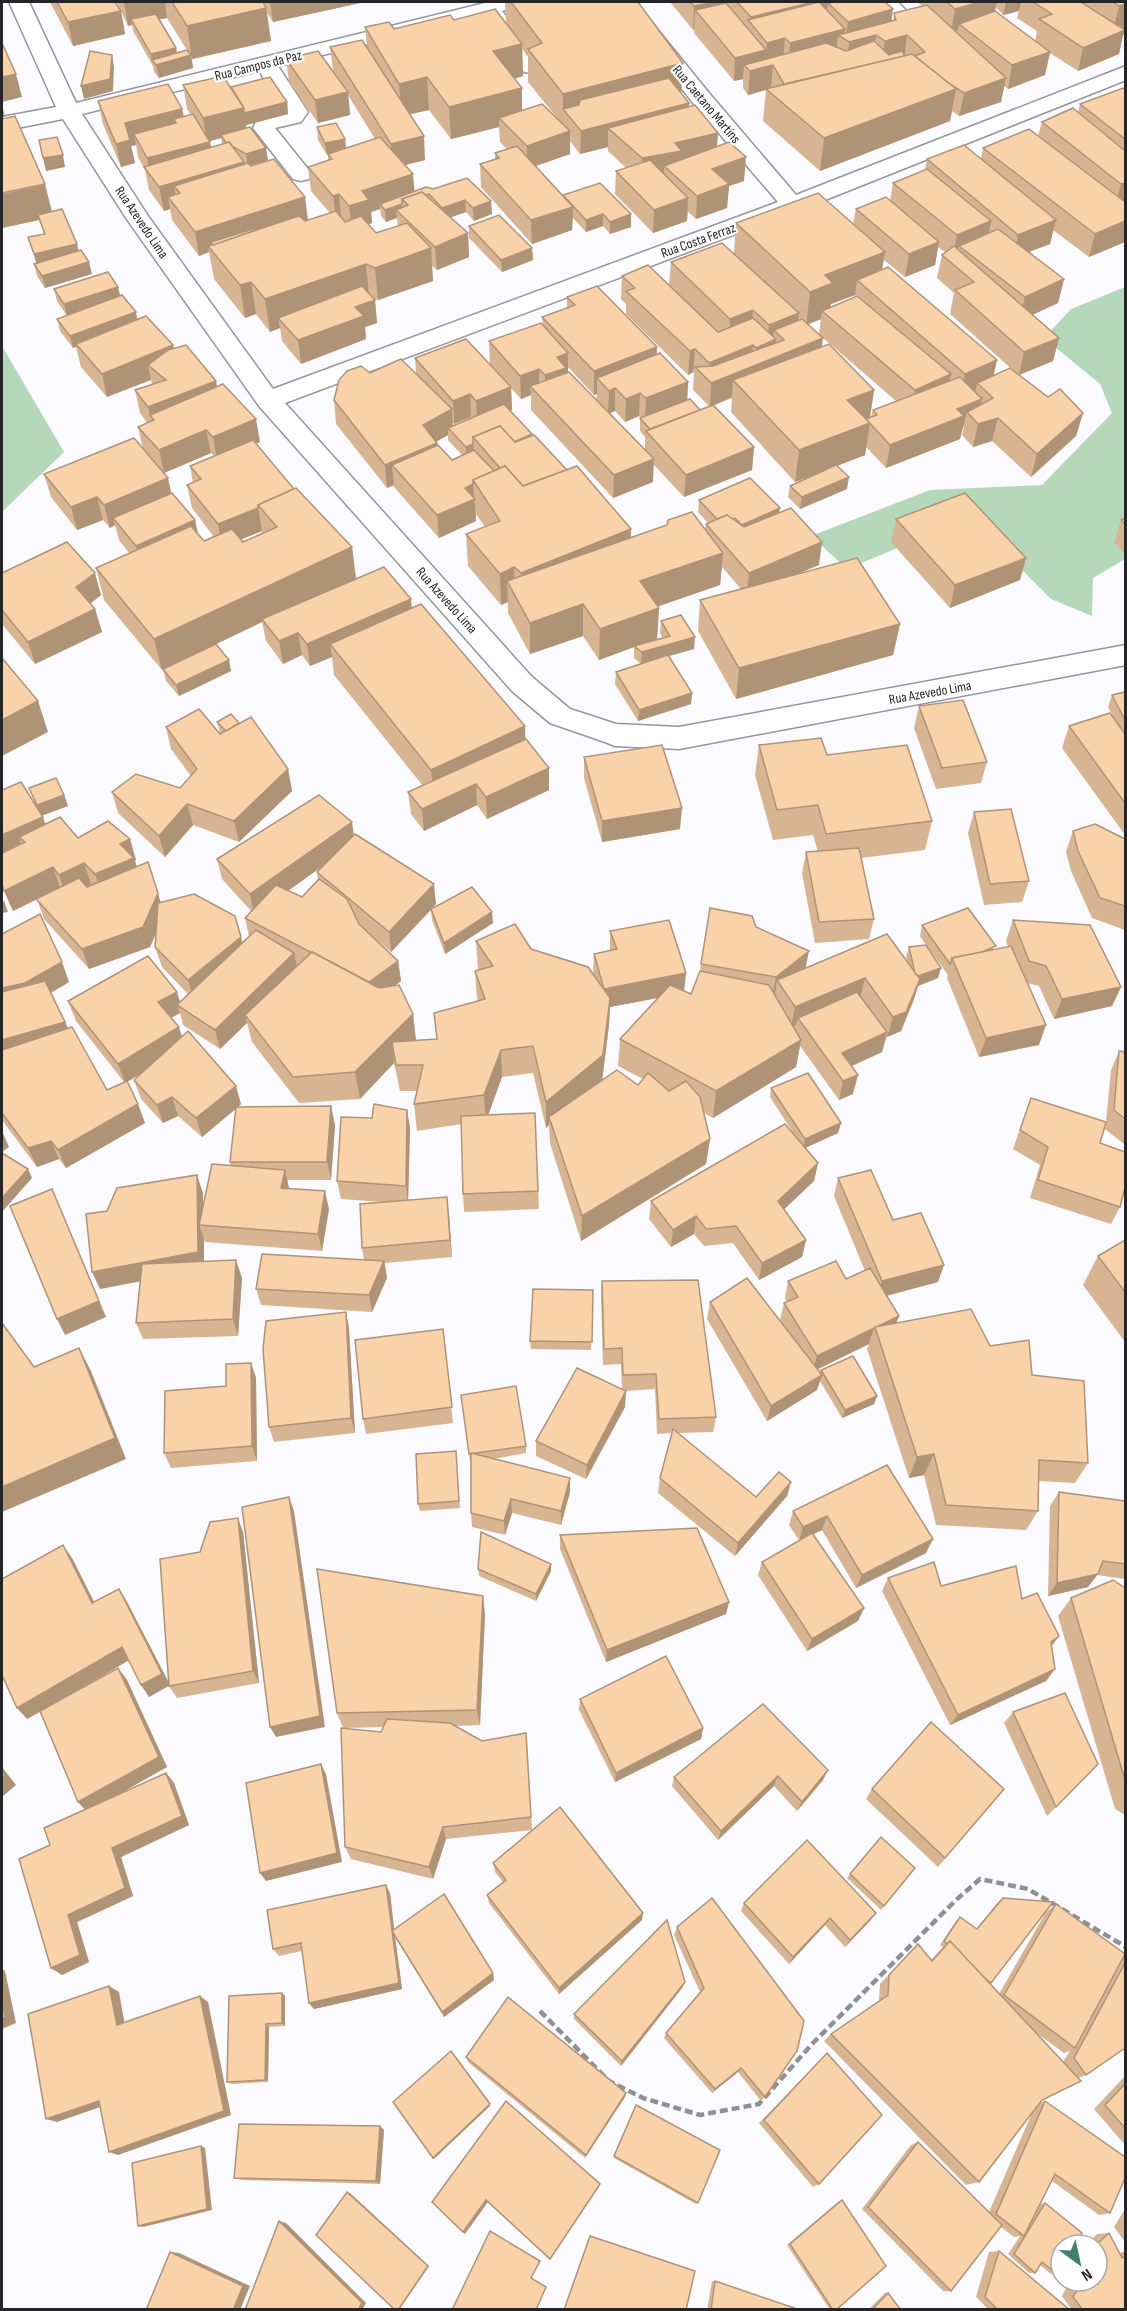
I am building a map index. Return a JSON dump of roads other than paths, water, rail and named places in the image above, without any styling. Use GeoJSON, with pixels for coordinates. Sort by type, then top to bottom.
{"type":"FeatureCollection","features":[{"type":"Feature","properties":{"kind":"street","name":"Rua Azevedo Lima"},"geometry":{"type":"LineString","coordinates":[[19,2],[69,111],[138,219],[268,400],[522,684],[560,716],[615,735],[679,738],[1125,656]]}},
{"type":"Feature","properties":{"kind":"street","name":"Rua Campos da Paz"},"geometry":{"type":"LineString","coordinates":[[2,124],[69,111],[265,63],[462,7],[490,8],[513,2]]}},
{"type":"Feature","properties":{"kind":"street","name":"Rua Caetano Martins"},"geometry":{"type":"LineString","coordinates":[[624,2],[701,98],[804,207]]}},
{"type":"Feature","properties":{"kind":"street"},"geometry":{"type":"LineString","coordinates":[[887,2],[907,23]]}},
{"type":"Feature","properties":{"kind":"street"},"geometry":{"type":"LineString","coordinates":[[490,8],[532,67]]}},
{"type":"Feature","properties":{"kind":"street"},"geometry":{"type":"LineString","coordinates":[[265,63],[297,112],[293,117],[266,123],[264,128],[301,174]]}},
{"type":"Feature","properties":{"kind":"street","name":"Rua Costa Ferraz"},"geometry":{"type":"LineString","coordinates":[[268,400],[705,248],[1125,72]]}}]}
